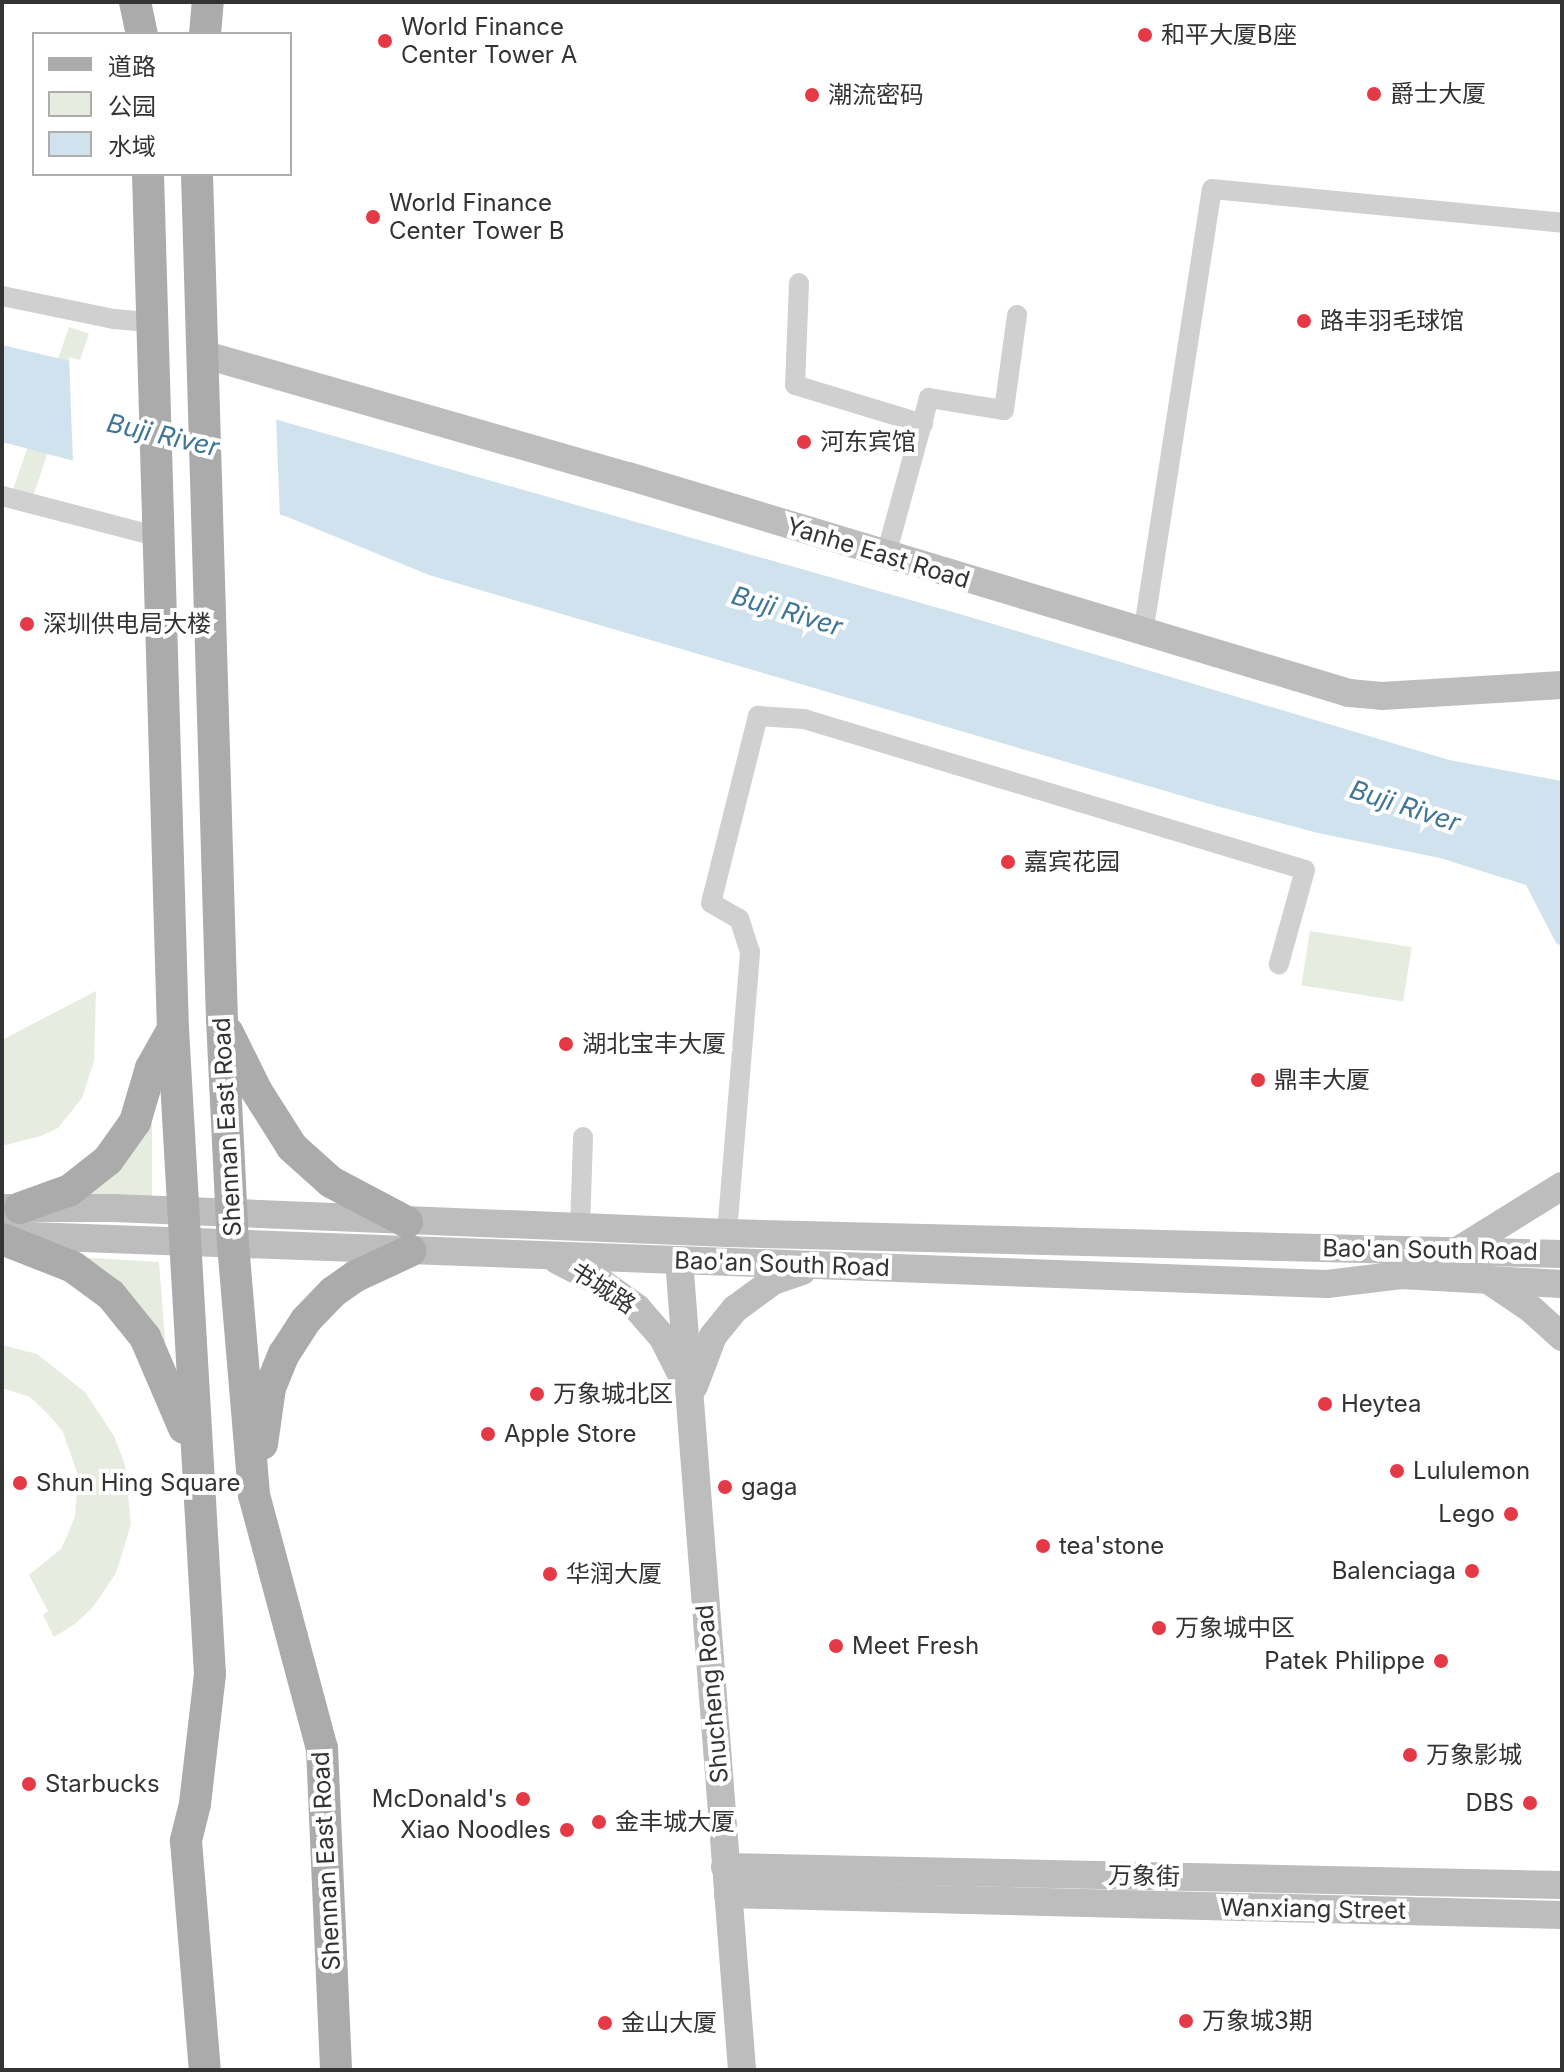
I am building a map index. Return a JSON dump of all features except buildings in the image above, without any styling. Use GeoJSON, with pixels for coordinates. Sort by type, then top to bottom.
{"type":"FeatureCollection","features":[{"type":"Feature","properties":{"kind":"main road"},"geometry":{"type":"LineString","coordinates":[[135,2],[142,32]]}},
{"type":"Feature","properties":{"kind":"main road"},"geometry":{"type":"LineString","coordinates":[[143,2],[143,32]]}},
{"type":"Feature","properties":{"kind":"main road"},"geometry":{"type":"LineString","coordinates":[[189,2],[190,32]]}},
{"type":"Feature","properties":{"kind":"main road"},"geometry":{"type":"LineString","coordinates":[[205,32],[208,2]]}},
{"type":"Feature","properties":{"kind":"main road"},"geometry":{"type":"LineString","coordinates":[[148,176],[152,322]]}},
{"type":"Feature","properties":{"kind":"main road","name":"Shennan East Road"},"geometry":{"type":"LineString","coordinates":[[197,176],[222,1020],[232,1228],[254,1495],[322,1748],[336,2070]]}},
{"type":"Feature","properties":{"kind":"main road","name":"Shennan East Road"},"geometry":{"type":"LineString","coordinates":[[152,322],[173,1029],[195,1458],[210,1674],[195,1804],[186,1841],[205,2070]]}},
{"type":"Feature","properties":{"kind":"main road"},"geometry":{"type":"LineString","coordinates":[[222,1020],[256,1090],[292,1147],[408,1237],[320,1305],[294,1337],[270,1388],[254,1495]]}},
{"type":"Feature","properties":{"kind":"main road"},"geometry":{"type":"LineString","coordinates":[[11,1208],[70,1190],[108,1160],[135,1122],[151,1068],[173,1029]]}},
{"type":"Feature","properties":{"kind":"main road"},"geometry":{"type":"LineString","coordinates":[[2,1237],[73,1267],[111,1295],[129,1314],[160,1365],[195,1458]]}},
{"type":"Feature","properties":{"kind":"street"},"geometry":{"type":"LineString","coordinates":[[1143,634],[1212,189],[1562,223]]}},
{"type":"Feature","properties":{"kind":"street"},"geometry":{"type":"LineString","coordinates":[[799,283],[795,385],[923,424]]}},
{"type":"Feature","properties":{"kind":"street"},"geometry":{"type":"LineString","coordinates":[[2,296],[114,319],[152,322]]}},
{"type":"Feature","properties":{"kind":"street"},"geometry":{"type":"LineString","coordinates":[[886,555],[929,398],[1004,410],[1017,315]]}},
{"type":"Feature","properties":{"kind":"street","name":"Yanhe East Road"},"geometry":{"type":"LineString","coordinates":[[202,366],[886,555],[1143,634],[1366,696],[1562,685]]}},
{"type":"Feature","properties":{"kind":"street"},"geometry":{"type":"LineString","coordinates":[[2,496],[158,524]]}},
{"type":"Feature","properties":{"kind":"street"},"geometry":{"type":"LineString","coordinates":[[727,1233],[750,952],[739,919],[711,903],[758,716],[804,719],[1305,870],[1279,964]]}},
{"type":"Feature","properties":{"kind":"street"},"geometry":{"type":"LineString","coordinates":[[580,1229],[583,1137]]}},
{"type":"Feature","properties":{"kind":"street"},"geometry":{"type":"LineString","coordinates":[[1459,1250],[1562,1186]]}},
{"type":"Feature","properties":{"kind":"street","name":"Bao'an South Road"},"geometry":{"type":"LineString","coordinates":[[11,1208],[183,1227]]}},
{"type":"Feature","properties":{"kind":"street","name":"Bao'an South Road"},"geometry":{"type":"LineString","coordinates":[[2,1237],[183,1227],[232,1228],[408,1237],[546,1255],[1327,1284],[1401,1275],[1562,1284]]}},
{"type":"Feature","properties":{"kind":"street","name":"Bao'an South Road"},"geometry":{"type":"LineString","coordinates":[[408,1237],[580,1229],[1562,1254]]}},
{"type":"Feature","properties":{"kind":"street","name":"书城路"},"geometry":{"type":"LineString","coordinates":[[546,1255],[602,1283],[652,1323],[674,1354],[690,1414]]}},
{"type":"Feature","properties":{"kind":"street"},"geometry":{"type":"LineString","coordinates":[[679,1260],[690,1414]]}},
{"type":"Feature","properties":{"kind":"street"},"geometry":{"type":"LineString","coordinates":[[690,1414],[704,1353],[729,1316],[773,1281],[819,1265]]}},
{"type":"Feature","properties":{"kind":"street"},"geometry":{"type":"LineString","coordinates":[[1484,1278],[1531,1309],[1562,1337]]}},
{"type":"Feature","properties":{"kind":"street","name":"Shucheng Road"},"geometry":{"type":"LineString","coordinates":[[690,1414],[742,2070]]}},
{"type":"Feature","properties":{"kind":"street"},"geometry":{"type":"LineString","coordinates":[[1510,1884],[1541,1878],[1562,1864]]}},
{"type":"Feature","properties":{"kind":"street","name":"万象街"},"geometry":{"type":"LineString","coordinates":[[726,1881],[1562,1885]]}},
{"type":"Feature","properties":{"kind":"street","name":"Wanxiang Street"},"geometry":{"type":"LineString","coordinates":[[726,1881],[1562,1915]]}},
{"type":"Feature","properties":{"kind":"green space"},"geometry":{"type":"Polygon","coordinates":[[[69,327],[89,334],[33,497],[13,491],[69,327]]]}},
{"type":"Feature","properties":{"kind":"green space"},"geometry":{"type":"Polygon","coordinates":[[[1310,931],[1412,947],[1403,1001],[1301,985],[1310,931]]]}},
{"type":"Feature","properties":{"kind":"green space"},"geometry":{"type":"Polygon","coordinates":[[[96,991],[94,1061],[82,1098],[58,1128],[41,1136],[2,1146],[2,1040],[96,991]]]}},
{"type":"Feature","properties":{"kind":"green space"},"geometry":{"type":"Polygon","coordinates":[[[152,1115],[152,1198],[85,1197],[152,1115]]]}},
{"type":"Feature","properties":{"kind":"green space"},"geometry":{"type":"Polygon","coordinates":[[[77,1257],[159,1262],[167,1366],[77,1257]]]}},
{"type":"Feature","properties":{"kind":"green space"},"geometry":{"type":"Polygon","coordinates":[[[2,1345],[37,1354],[85,1392],[114,1436],[125,1465],[131,1524],[116,1573],[93,1607],[75,1624],[54,1637],[43,1615],[48,1611],[29,1575],[61,1549],[75,1516],[78,1475],[62,1430],[30,1397],[2,1388],[2,1345]]]}},
{"type":"Feature","properties":{"kind":"water","name":"Buji River"},"geometry":{"type":"Polygon","coordinates":[[[2,345],[70,361],[963,615],[1449,760],[1562,781],[1562,946],[1556,943],[1526,885],[1440,858],[1318,833],[1220,807],[429,575],[285,516],[2,442],[2,345]]]}},
{"type":"Feature","properties":{"kind":"pier"},"geometry":{"type":"Polygon","coordinates":[[[69,357],[276,416],[280,519],[73,463],[69,357]]]}},
{"type":"Feature","properties":{"kind":"place","name":"和平大厦B座"},"geometry":{"type":"Point","coordinates":[1145,35]}},
{"type":"Feature","properties":{"kind":"place","name":"World Finance Center Tower A"},"geometry":{"type":"Point","coordinates":[385,41]}},
{"type":"Feature","properties":{"kind":"place","name":"爵士大厦"},"geometry":{"type":"Point","coordinates":[1374,94]}},
{"type":"Feature","properties":{"kind":"place","name":"潮流密码"},"geometry":{"type":"Point","coordinates":[812,95]}},
{"type":"Feature","properties":{"kind":"place","name":"World Finance Center Tower B"},"geometry":{"type":"Point","coordinates":[373,217]}},
{"type":"Feature","properties":{"kind":"place","name":"路丰羽毛球馆"},"geometry":{"type":"Point","coordinates":[1304,321]}},
{"type":"Feature","properties":{"kind":"place","name":"河东宾馆"},"geometry":{"type":"Point","coordinates":[804,442]}},
{"type":"Feature","properties":{"kind":"place","name":"深圳供电局大楼"},"geometry":{"type":"Point","coordinates":[27,624]}},
{"type":"Feature","properties":{"kind":"place","name":"嘉宾花园"},"geometry":{"type":"Point","coordinates":[1008,862]}},
{"type":"Feature","properties":{"kind":"place","name":"湖北宝丰大厦"},"geometry":{"type":"Point","coordinates":[566,1044]}},
{"type":"Feature","properties":{"kind":"place","name":"鼎丰大厦"},"geometry":{"type":"Point","coordinates":[1258,1080]}},
{"type":"Feature","properties":{"kind":"place","name":"万象城北区"},"geometry":{"type":"Point","coordinates":[537,1394]}},
{"type":"Feature","properties":{"kind":"place","name":"Heytea"},"geometry":{"type":"Point","coordinates":[1325,1404]}},
{"type":"Feature","properties":{"kind":"place","name":"Apple Store"},"geometry":{"type":"Point","coordinates":[488,1434]}},
{"type":"Feature","properties":{"kind":"place","name":"Lululemon"},"geometry":{"type":"Point","coordinates":[1397,1471]}},
{"type":"Feature","properties":{"kind":"place","name":"Shun Hing Square"},"geometry":{"type":"Point","coordinates":[20,1483]}},
{"type":"Feature","properties":{"kind":"place","name":"gaga"},"geometry":{"type":"Point","coordinates":[725,1487]}},
{"type":"Feature","properties":{"kind":"place","name":"Lego"},"geometry":{"type":"Point","coordinates":[1511,1514]}},
{"type":"Feature","properties":{"kind":"place","name":"tea'stone"},"geometry":{"type":"Point","coordinates":[1043,1546]}},
{"type":"Feature","properties":{"kind":"place","name":"Balenciaga"},"geometry":{"type":"Point","coordinates":[1472,1571]}},
{"type":"Feature","properties":{"kind":"place","name":"华润大厦"},"geometry":{"type":"Point","coordinates":[550,1574]}},
{"type":"Feature","properties":{"kind":"place","name":"万象城中区"},"geometry":{"type":"Point","coordinates":[1159,1628]}},
{"type":"Feature","properties":{"kind":"place","name":"Meet Fresh"},"geometry":{"type":"Point","coordinates":[836,1646]}},
{"type":"Feature","properties":{"kind":"place","name":"Patek Philippe"},"geometry":{"type":"Point","coordinates":[1441,1661]}},
{"type":"Feature","properties":{"kind":"place","name":"万象影城"},"geometry":{"type":"Point","coordinates":[1410,1755]}},
{"type":"Feature","properties":{"kind":"place","name":"Starbucks"},"geometry":{"type":"Point","coordinates":[29,1784]}},
{"type":"Feature","properties":{"kind":"place","name":"McDonald's"},"geometry":{"type":"Point","coordinates":[523,1799]}},
{"type":"Feature","properties":{"kind":"place","name":"DBS"},"geometry":{"type":"Point","coordinates":[1530,1803]}},
{"type":"Feature","properties":{"kind":"place","name":"金丰城大厦"},"geometry":{"type":"Point","coordinates":[599,1822]}},
{"type":"Feature","properties":{"kind":"place","name":"Xiao Noodles"},"geometry":{"type":"Point","coordinates":[567,1830]}},
{"type":"Feature","properties":{"kind":"place","name":"万象城3期"},"geometry":{"type":"Point","coordinates":[1186,2021]}},
{"type":"Feature","properties":{"kind":"place","name":"金山大厦"},"geometry":{"type":"Point","coordinates":[605,2023]}}]}
